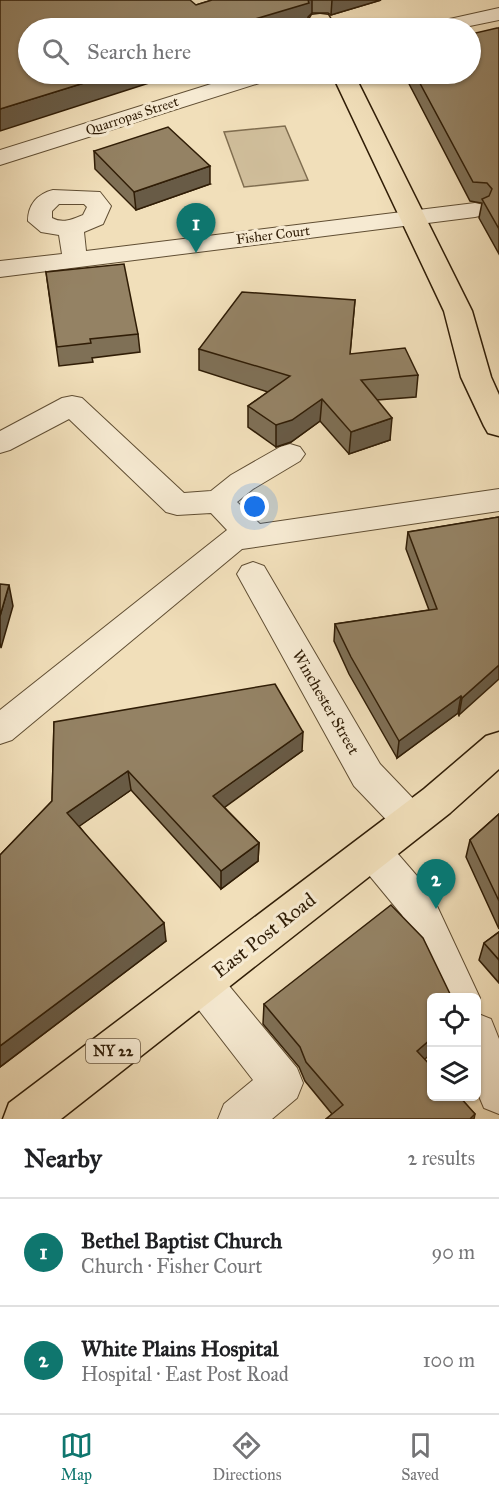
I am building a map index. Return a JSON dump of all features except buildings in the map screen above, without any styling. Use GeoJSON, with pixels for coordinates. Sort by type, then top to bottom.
{"type":"FeatureCollection","features":[{"type":"Feature","properties":{"kind":"main road"},"geometry":{"type":"LineString","coordinates":[[348,84],[458,311],[476,377],[499,426]]}},
{"type":"Feature","properties":{"kind":"main road","name":"East Post Road"},"geometry":{"type":"LineString","coordinates":[[25,1119],[411,821],[499,747]]}},
{"type":"Feature","properties":{"kind":"street"},"geometry":{"type":"LineString","coordinates":[[480,18],[499,14]]}},
{"type":"Feature","properties":{"kind":"street","name":"Quarropas Street"},"geometry":{"type":"LineString","coordinates":[[0,158],[233,84]]}},
{"type":"Feature","properties":{"kind":"street","name":"Fisher Court"},"geometry":{"type":"LineString","coordinates":[[0,269],[475,210]]}},
{"type":"Feature","properties":{"kind":"street"},"geometry":{"type":"LineString","coordinates":[[71,229],[75,260]]}},
{"type":"Feature","properties":{"kind":"street"},"geometry":{"type":"LineString","coordinates":[[0,443],[72,405],[177,504],[218,502],[242,482],[290,454]]}},
{"type":"Feature","properties":{"kind":"street"},"geometry":{"type":"LineString","coordinates":[[0,730],[234,539],[499,500]]}},
{"type":"Feature","properties":{"kind":"street"},"geometry":{"type":"LineString","coordinates":[[218,502],[253,536]]}},
{"type":"Feature","properties":{"kind":"street","name":"Winchester Street"},"geometry":{"type":"LineString","coordinates":[[253,574],[368,775],[411,821]]}},
{"type":"Feature","properties":{"kind":"street"},"geometry":{"type":"LineString","coordinates":[[372,851],[416,903],[458,993]]}},
{"type":"Feature","properties":{"kind":"street"},"geometry":{"type":"LineString","coordinates":[[202,983],[282,1083],[239,1119]]}},
{"type":"Feature","properties":{"kind":"street"},"geometry":{"type":"LineString","coordinates":[[481,1044],[499,1093]]}},
{"type":"Feature","properties":{"kind":"shaded area"},"geometry":{"type":"Polygon","coordinates":[[[285,126],[308,180],[244,187],[224,132],[285,126]]]}},
{"type":"Feature","properties":{"kind":"place","name":"Bethel Baptist Church"},"geometry":{"type":"Point","coordinates":[196,253]}},
{"type":"Feature","properties":{"kind":"place","name":"White Plains Hospital"},"geometry":{"type":"Point","coordinates":[436,909]}}]}
